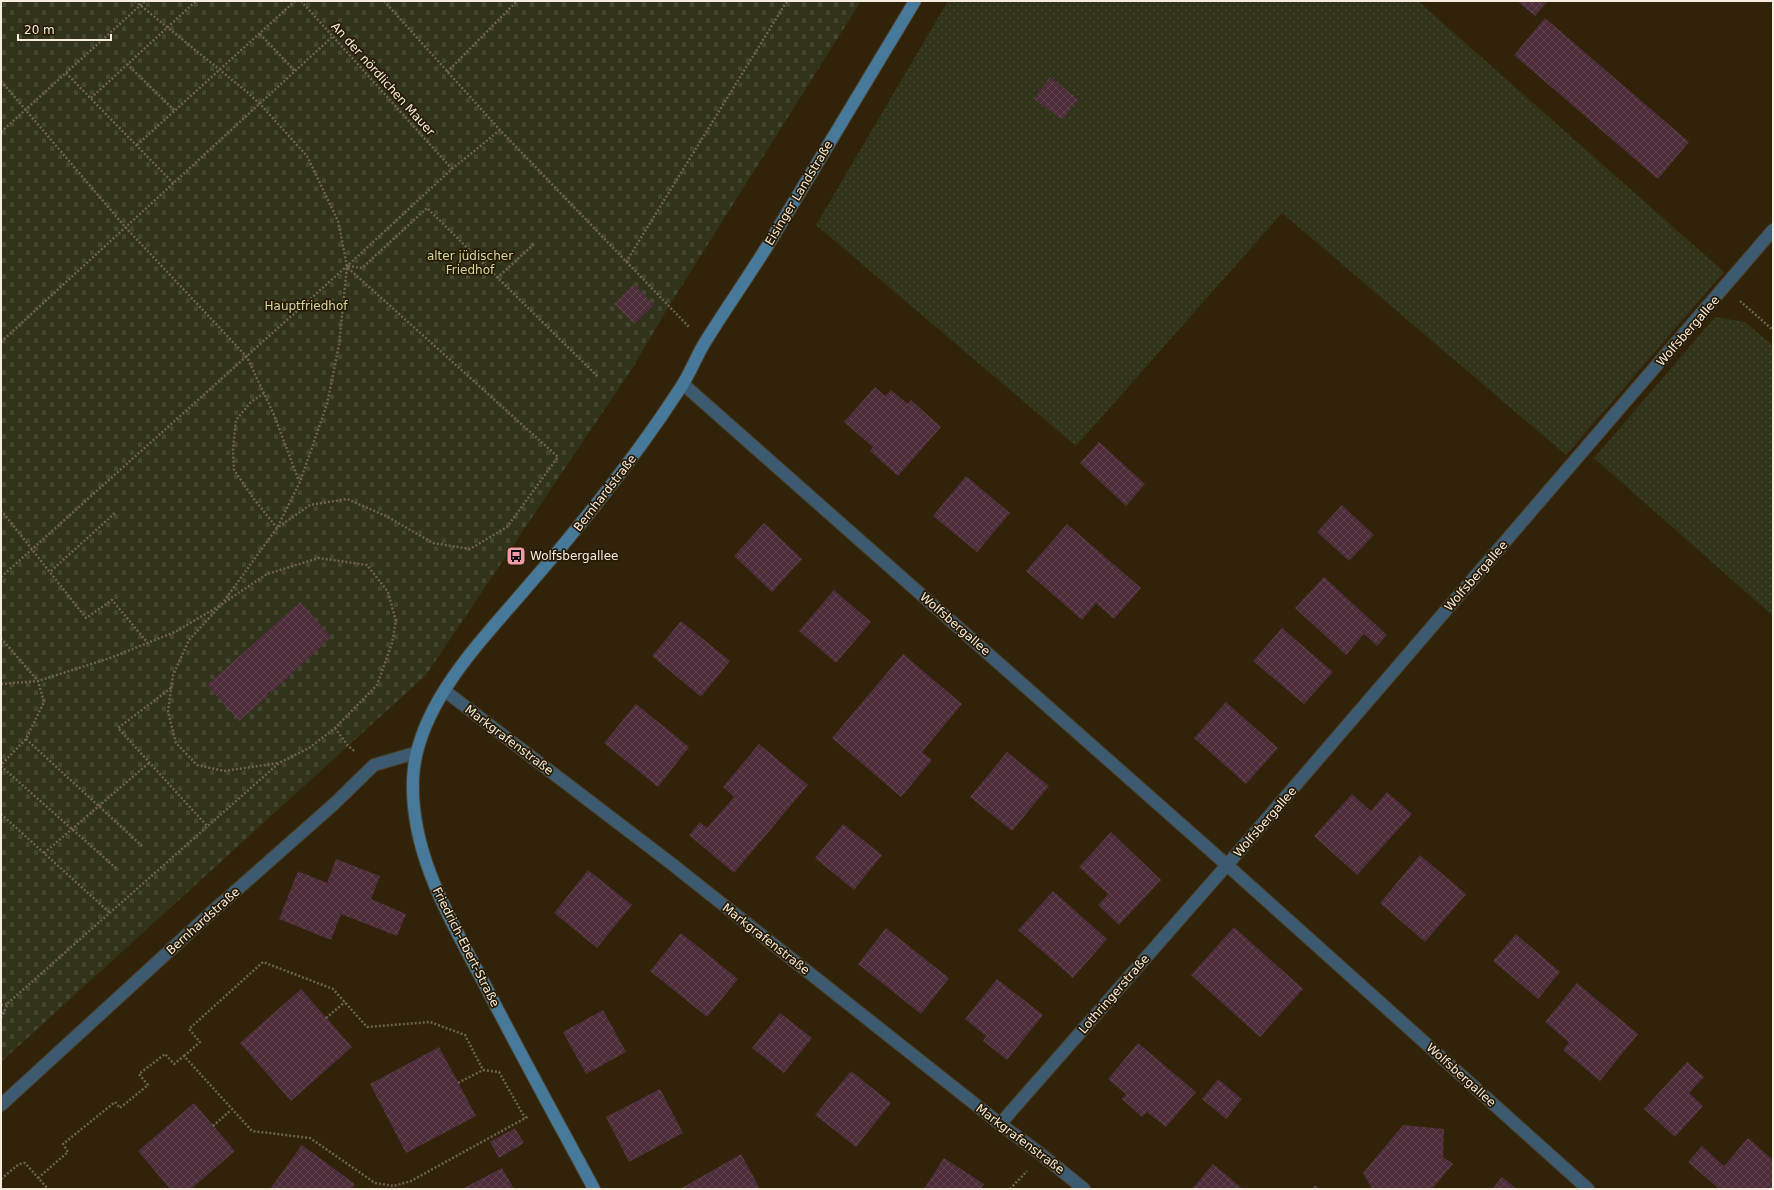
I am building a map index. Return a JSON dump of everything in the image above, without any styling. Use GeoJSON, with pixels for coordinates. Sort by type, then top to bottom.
{"type":"FeatureCollection","features":[{"type":"Feature","properties":{"kind":"main road","name":"Eisinger Landstraße"},"geometry":{"type":"LineString","coordinates":[[683,384],[704,343],[766,248],[915,1]]}},
{"type":"Feature","properties":{"kind":"main road","name":"Bernhardstraße"},"geometry":{"type":"LineString","coordinates":[[445,691],[458,667],[569,539],[640,447],[683,384]]}},
{"type":"Feature","properties":{"kind":"main road","name":"Friedrich-Ebert-Straße"},"geometry":{"type":"LineString","coordinates":[[445,691],[423,728],[415,754],[413,780],[414,810],[418,836],[431,877],[509,1031],[594,1189]]}},
{"type":"Feature","properties":{"kind":"street","name":"Wolfsbergallee"},"geometry":{"type":"LineString","coordinates":[[1228,865],[1725,288],[1773,230]]}},
{"type":"Feature","properties":{"kind":"street","name":"Wolfsbergallee"},"geometry":{"type":"LineString","coordinates":[[683,384],[1228,865],[1588,1189]]}},
{"type":"Feature","properties":{"kind":"street","name":"Markgrafenstraße"},"geometry":{"type":"LineString","coordinates":[[445,691],[674,866],[1084,1189]]}},
{"type":"Feature","properties":{"kind":"street","name":"Bernhardstraße"},"geometry":{"type":"LineString","coordinates":[[1,1105],[214,910],[334,804],[374,765],[415,754]]}},
{"type":"Feature","properties":{"kind":"street","name":"Lothringerstraße"},"geometry":{"type":"LineString","coordinates":[[1000,1124],[1228,865]]}},
{"type":"Feature","properties":{"kind":"path"},"geometry":{"type":"LineString","coordinates":[[135,1],[221,70],[260,104],[307,156],[338,221],[347,266],[338,345],[327,404],[300,482],[277,528],[222,604],[189,640],[173,675],[171,688],[168,712],[176,743],[197,765],[224,771],[279,764]]}},
{"type":"Feature","properties":{"kind":"path"},"geometry":{"type":"LineString","coordinates":[[1,132],[145,1]]}},
{"type":"Feature","properties":{"kind":"path"},"geometry":{"type":"LineString","coordinates":[[91,98],[196,1]]}},
{"type":"Feature","properties":{"kind":"path"},"geometry":{"type":"LineString","coordinates":[[137,145],[296,1]]}},
{"type":"Feature","properties":{"kind":"path","name":"An der nördlichen Mauer"},"geometry":{"type":"LineString","coordinates":[[301,1],[452,169]]}},
{"type":"Feature","properties":{"kind":"path"},"geometry":{"type":"LineString","coordinates":[[384,1],[500,130],[704,343]]}},
{"type":"Feature","properties":{"kind":"path"},"geometry":{"type":"LineString","coordinates":[[447,72],[517,1]]}},
{"type":"Feature","properties":{"kind":"path"},"geometry":{"type":"LineString","coordinates":[[626,262],[788,1]]}},
{"type":"Feature","properties":{"kind":"path"},"geometry":{"type":"LineString","coordinates":[[260,34],[295,71]]}},
{"type":"Feature","properties":{"kind":"path"},"geometry":{"type":"LineString","coordinates":[[1,342],[332,37]]}},
{"type":"Feature","properties":{"kind":"path"},"geometry":{"type":"LineString","coordinates":[[127,64],[174,111]]}},
{"type":"Feature","properties":{"kind":"path"},"geometry":{"type":"LineString","coordinates":[[66,72],[174,184]]}},
{"type":"Feature","properties":{"kind":"path"},"geometry":{"type":"LineString","coordinates":[[1,81],[126,228],[247,356],[274,415],[300,482]]}},
{"type":"Feature","properties":{"kind":"path"},"geometry":{"type":"LineString","coordinates":[[1,577],[347,266],[452,169],[500,130]]}},
{"type":"Feature","properties":{"kind":"path"},"geometry":{"type":"LineString","coordinates":[[347,266],[362,268],[427,208],[598,377]]}},
{"type":"Feature","properties":{"kind":"path"},"geometry":{"type":"LineString","coordinates":[[497,278],[534,244]]}},
{"type":"Feature","properties":{"kind":"path"},"geometry":{"type":"LineString","coordinates":[[277,528],[310,505],[346,499],[386,516],[433,542],[470,549],[507,527],[558,457],[347,266]]}},
{"type":"Feature","properties":{"kind":"path","name":"Wolfsbergallee"},"geometry":{"type":"LineString","coordinates":[[1725,288],[1773,330]]}},
{"type":"Feature","properties":{"kind":"path"},"geometry":{"type":"LineString","coordinates":[[264,393],[251,402],[236,420],[232,449],[234,470],[254,499],[277,528]]}},
{"type":"Feature","properties":{"kind":"path"},"geometry":{"type":"LineString","coordinates":[[1,510],[51,571],[86,618],[112,600],[148,642]]}},
{"type":"Feature","properties":{"kind":"path"},"geometry":{"type":"LineString","coordinates":[[51,571],[116,512]]}},
{"type":"Feature","properties":{"kind":"path"},"geometry":{"type":"LineString","coordinates":[[1,684],[38,681],[110,658],[175,632],[222,604],[267,574],[320,558],[367,565],[388,592],[396,621],[392,644],[377,685],[335,728],[309,748],[279,764],[8,1003],[1,1018]]}},
{"type":"Feature","properties":{"kind":"path"},"geometry":{"type":"LineString","coordinates":[[1,638],[38,681],[44,702],[26,739],[1,765],[118,870]]}},
{"type":"Feature","properties":{"kind":"path"},"geometry":{"type":"LineString","coordinates":[[171,688],[118,728],[208,826]]}},
{"type":"Feature","properties":{"kind":"path"},"geometry":{"type":"LineString","coordinates":[[335,728],[348,746],[374,765]]}},
{"type":"Feature","properties":{"kind":"path"},"geometry":{"type":"LineString","coordinates":[[26,739],[142,846]]}},
{"type":"Feature","properties":{"kind":"path"},"geometry":{"type":"LineString","coordinates":[[44,853],[149,763]]}},
{"type":"Feature","properties":{"kind":"path"},"geometry":{"type":"LineString","coordinates":[[1,814],[110,913]]}},
{"type":"Feature","properties":{"kind":"path"},"geometry":{"type":"LineString","coordinates":[[38,1178],[68,1152],[63,1144],[115,1102],[120,1108],[148,1085],[139,1074],[165,1054],[174,1064],[200,1042],[189,1029],[263,962],[333,989],[367,1027],[430,1022],[465,1035],[483,1070]]}},
{"type":"Feature","properties":{"kind":"path"},"geometry":{"type":"LineString","coordinates":[[326,1018],[345,1002]]}},
{"type":"Feature","properties":{"kind":"path"},"geometry":{"type":"LineString","coordinates":[[1,1005],[8,1003]]}},
{"type":"Feature","properties":{"kind":"path"},"geometry":{"type":"LineString","coordinates":[[184,1056],[231,1110],[252,1131],[310,1138],[375,1183],[394,1186],[411,1181],[548,1105]]}},
{"type":"Feature","properties":{"kind":"path"},"geometry":{"type":"LineString","coordinates":[[458,1083],[483,1070],[499,1072],[525,1118]]}},
{"type":"Feature","properties":{"kind":"path"},"geometry":{"type":"LineString","coordinates":[[213,1126],[231,1110]]}},
{"type":"Feature","properties":{"kind":"path"},"geometry":{"type":"LineString","coordinates":[[1,1180],[19,1164],[25,1163],[48,1189]]}},
{"type":"Feature","properties":{"kind":"green space","name":"Hauptfriedhof"},"geometry":{"type":"Polygon","coordinates":[[[1,1],[861,1],[669,306],[633,367],[426,675],[1,1062],[1,1]]]}},
{"type":"Feature","properties":{"kind":"green space"},"geometry":{"type":"Polygon","coordinates":[[[948,1],[1418,1],[1724,272],[1566,455],[1282,213],[1076,446],[816,225],[948,1]]]}},
{"type":"Feature","properties":{"kind":"green space"},"geometry":{"type":"Polygon","coordinates":[[[1715,317],[1745,322],[1773,346],[1773,616],[1594,458],[1715,317]]]}},
{"type":"Feature","properties":{"kind":"building"},"geometry":{"type":"Polygon","coordinates":[[[1517,1],[1548,1],[1535,16],[1517,1]]]}},
{"type":"Feature","properties":{"kind":"building"},"geometry":{"type":"Polygon","coordinates":[[[1545,18],[1689,142],[1658,179],[1514,55],[1545,18]]]}},
{"type":"Feature","properties":{"kind":"building"},"geometry":{"type":"Polygon","coordinates":[[[1050,77],[1078,99],[1062,120],[1034,99],[1050,77]]]}},
{"type":"Feature","properties":{"kind":"building"},"geometry":{"type":"Polygon","coordinates":[[[634,284],[654,305],[634,324],[614,304],[634,284]]]}},
{"type":"Feature","properties":{"kind":"building"},"geometry":{"type":"Polygon","coordinates":[[[875,387],[885,396],[891,390],[908,404],[911,400],[941,427],[898,476],[870,451],[873,447],[844,422],[875,387]]]}},
{"type":"Feature","properties":{"kind":"building"},"geometry":{"type":"Polygon","coordinates":[[[1099,442],[1145,484],[1126,506],[1080,463],[1099,442]]]}},
{"type":"Feature","properties":{"kind":"building"},"geometry":{"type":"Polygon","coordinates":[[[966,476],[1010,513],[977,552],[933,516],[966,476]]]}},
{"type":"Feature","properties":{"kind":"building"},"geometry":{"type":"Polygon","coordinates":[[[1342,505],[1374,535],[1349,561],[1317,532],[1342,505]]]}},
{"type":"Feature","properties":{"kind":"building"},"geometry":{"type":"Polygon","coordinates":[[[764,523],[802,559],[772,592],[734,556],[764,523]]]}},
{"type":"Feature","properties":{"kind":"building"},"geometry":{"type":"Polygon","coordinates":[[[1067,524],[1141,588],[1114,619],[1096,603],[1082,620],[1026,571],[1067,524]]]}},
{"type":"Feature","properties":{"kind":"building"},"geometry":{"type":"Polygon","coordinates":[[[1324,577],[1387,635],[1377,646],[1364,634],[1346,655],[1295,608],[1324,577]]]}},
{"type":"Feature","properties":{"kind":"building"},"geometry":{"type":"Polygon","coordinates":[[[834,590],[871,622],[836,663],[799,631],[834,590]]]}},
{"type":"Feature","properties":{"kind":"building"},"geometry":{"type":"Polygon","coordinates":[[[300,602],[331,637],[271,693],[269,691],[267,694],[269,695],[239,721],[207,685],[300,602]]]}},
{"type":"Feature","properties":{"kind":"building"},"geometry":{"type":"Polygon","coordinates":[[[681,621],[730,661],[701,697],[652,656],[681,621]]]}},
{"type":"Feature","properties":{"kind":"building"},"geometry":{"type":"Polygon","coordinates":[[[1282,628],[1333,672],[1304,704],[1253,661],[1282,628]]]}},
{"type":"Feature","properties":{"kind":"building"},"geometry":{"type":"Polygon","coordinates":[[[903,654],[962,704],[922,752],[932,760],[901,797],[832,738],[903,654]]]}},
{"type":"Feature","properties":{"kind":"building"},"geometry":{"type":"Polygon","coordinates":[[[1226,702],[1278,748],[1246,784],[1194,738],[1226,702]]]}},
{"type":"Feature","properties":{"kind":"building"},"geometry":{"type":"Polygon","coordinates":[[[636,704],[689,747],[658,787],[604,743],[636,704]]]}},
{"type":"Feature","properties":{"kind":"building"},"geometry":{"type":"Polygon","coordinates":[[[759,744],[808,785],[734,873],[689,835],[700,822],[707,828],[734,797],[723,787],[759,744]]]}},
{"type":"Feature","properties":{"kind":"building"},"geometry":{"type":"Polygon","coordinates":[[[1007,752],[1049,786],[1012,831],[970,797],[1007,752]]]}},
{"type":"Feature","properties":{"kind":"building"},"geometry":{"type":"Polygon","coordinates":[[[1387,792],[1412,814],[1357,875],[1314,836],[1352,794],[1371,811],[1387,792]]]}},
{"type":"Feature","properties":{"kind":"building"},"geometry":{"type":"Polygon","coordinates":[[[843,824],[882,855],[854,890],[815,858],[843,824]]]}},
{"type":"Feature","properties":{"kind":"building"},"geometry":{"type":"Polygon","coordinates":[[[1111,832],[1161,880],[1119,925],[1098,905],[1108,894],[1079,867],[1111,832]]]}},
{"type":"Feature","properties":{"kind":"building"},"geometry":{"type":"Polygon","coordinates":[[[1420,855],[1466,894],[1425,942],[1380,903],[1420,855]]]}},
{"type":"Feature","properties":{"kind":"building"},"geometry":{"type":"Polygon","coordinates":[[[336,859],[380,876],[371,899],[406,914],[397,936],[341,914],[331,940],[279,919],[298,871],[327,883],[336,859]]]}},
{"type":"Feature","properties":{"kind":"building"},"geometry":{"type":"Polygon","coordinates":[[[588,870],[632,905],[597,948],[554,913],[588,870]]]}},
{"type":"Feature","properties":{"kind":"building"},"geometry":{"type":"Polygon","coordinates":[[[1053,891],[1107,939],[1073,978],[1018,930],[1053,891]]]}},
{"type":"Feature","properties":{"kind":"building"},"geometry":{"type":"Polygon","coordinates":[[[1234,927],[1303,989],[1260,1037],[1191,975],[1234,927]]]}},
{"type":"Feature","properties":{"kind":"building"},"geometry":{"type":"Polygon","coordinates":[[[886,928],[949,978],[921,1014],[858,964],[886,928]]]}},
{"type":"Feature","properties":{"kind":"building"},"geometry":{"type":"Polygon","coordinates":[[[681,933],[738,979],[707,1017],[650,971],[681,933]]]}},
{"type":"Feature","properties":{"kind":"building"},"geometry":{"type":"Polygon","coordinates":[[[1516,934],[1560,972],[1538,999],[1493,961],[1516,934]]]}},
{"type":"Feature","properties":{"kind":"building"},"geometry":{"type":"Polygon","coordinates":[[[997,979],[1043,1015],[1007,1060],[983,1041],[986,1036],[965,1019],[997,979]]]}},
{"type":"Feature","properties":{"kind":"building"},"geometry":{"type":"Polygon","coordinates":[[[1577,983],[1638,1034],[1600,1081],[1563,1050],[1569,1042],[1545,1022],[1577,983]]]}},
{"type":"Feature","properties":{"kind":"building"},"geometry":{"type":"Polygon","coordinates":[[[301,989],[352,1047],[291,1101],[240,1043],[301,989]]]}},
{"type":"Feature","properties":{"kind":"building"},"geometry":{"type":"Polygon","coordinates":[[[603,1010],[626,1052],[586,1074],[563,1032],[603,1010]]]}},
{"type":"Feature","properties":{"kind":"building"},"geometry":{"type":"Polygon","coordinates":[[[780,1013],[812,1038],[784,1073],[752,1048],[780,1013]]]}},
{"type":"Feature","properties":{"kind":"building"},"geometry":{"type":"Polygon","coordinates":[[[1138,1043],[1196,1092],[1166,1127],[1147,1112],[1142,1117],[1122,1099],[1126,1094],[1108,1079],[1138,1043]]]}},
{"type":"Feature","properties":{"kind":"building"},"geometry":{"type":"Polygon","coordinates":[[[439,1047],[476,1116],[406,1153],[370,1084],[439,1047]]]}},
{"type":"Feature","properties":{"kind":"building"},"geometry":{"type":"Polygon","coordinates":[[[1687,1062],[1704,1077],[1689,1093],[1703,1106],[1675,1137],[1644,1109],[1687,1062]]]}},
{"type":"Feature","properties":{"kind":"building"},"geometry":{"type":"Polygon","coordinates":[[[851,1071],[891,1103],[856,1147],[815,1115],[851,1071]]]}},
{"type":"Feature","properties":{"kind":"building"},"geometry":{"type":"Polygon","coordinates":[[[1218,1079],[1242,1099],[1226,1119],[1202,1099],[1218,1079]]]}},
{"type":"Feature","properties":{"kind":"building"},"geometry":{"type":"Polygon","coordinates":[[[660,1089],[683,1133],[629,1162],[606,1117],[660,1089]]]}},
{"type":"Feature","properties":{"kind":"building"},"geometry":{"type":"Polygon","coordinates":[[[194,1103],[235,1151],[191,1189],[170,1189],[138,1151],[194,1103]]]}},
{"type":"Feature","properties":{"kind":"building"},"geometry":{"type":"Polygon","coordinates":[[[1403,1125],[1444,1129],[1443,1157],[1453,1164],[1432,1189],[1372,1189],[1363,1173],[1403,1125]]]}},
{"type":"Feature","properties":{"kind":"building"},"geometry":{"type":"Polygon","coordinates":[[[515,1128],[524,1143],[499,1158],[490,1142],[515,1128]]]}},
{"type":"Feature","properties":{"kind":"building"},"geometry":{"type":"Polygon","coordinates":[[[1748,1138],[1773,1160],[1773,1189],[1719,1189],[1688,1162],[1702,1146],[1724,1166],[1748,1138]]]}},
{"type":"Feature","properties":{"kind":"building"},"geometry":{"type":"Polygon","coordinates":[[[302,1145],[355,1184],[352,1189],[270,1189],[302,1145]]]}},
{"type":"Feature","properties":{"kind":"building"},"geometry":{"type":"Polygon","coordinates":[[[741,1154],[759,1187],[756,1189],[680,1189],[741,1154]]]}},
{"type":"Feature","properties":{"kind":"building"},"geometry":{"type":"Polygon","coordinates":[[[944,1158],[984,1184],[981,1189],[924,1189],[944,1158]]]}},
{"type":"Feature","properties":{"kind":"building"},"geometry":{"type":"Polygon","coordinates":[[[1213,1164],[1243,1189],[1192,1189],[1213,1164]]]}},
{"type":"Feature","properties":{"kind":"building"},"geometry":{"type":"Polygon","coordinates":[[[502,1168],[514,1189],[462,1189],[502,1168]]]}},
{"type":"Feature","properties":{"kind":"building"},"geometry":{"type":"Polygon","coordinates":[[[1502,1177],[1517,1189],[1492,1189],[1502,1177]]]}},
{"type":"Feature","properties":{"kind":"building"},"geometry":{"type":"Polygon","coordinates":[[[1315,1185],[1320,1189],[1312,1189],[1315,1185]]]}},
{"type":"Feature","properties":{"kind":"place","name":"Wolfsbergallee"},"geometry":{"type":"Point","coordinates":[516,556]}},
{"type":"Feature","properties":{"kind":"park label","name":"alter jüdischer Friedhof"},"geometry":{"type":"Point","coordinates":[470,263]}}]}
